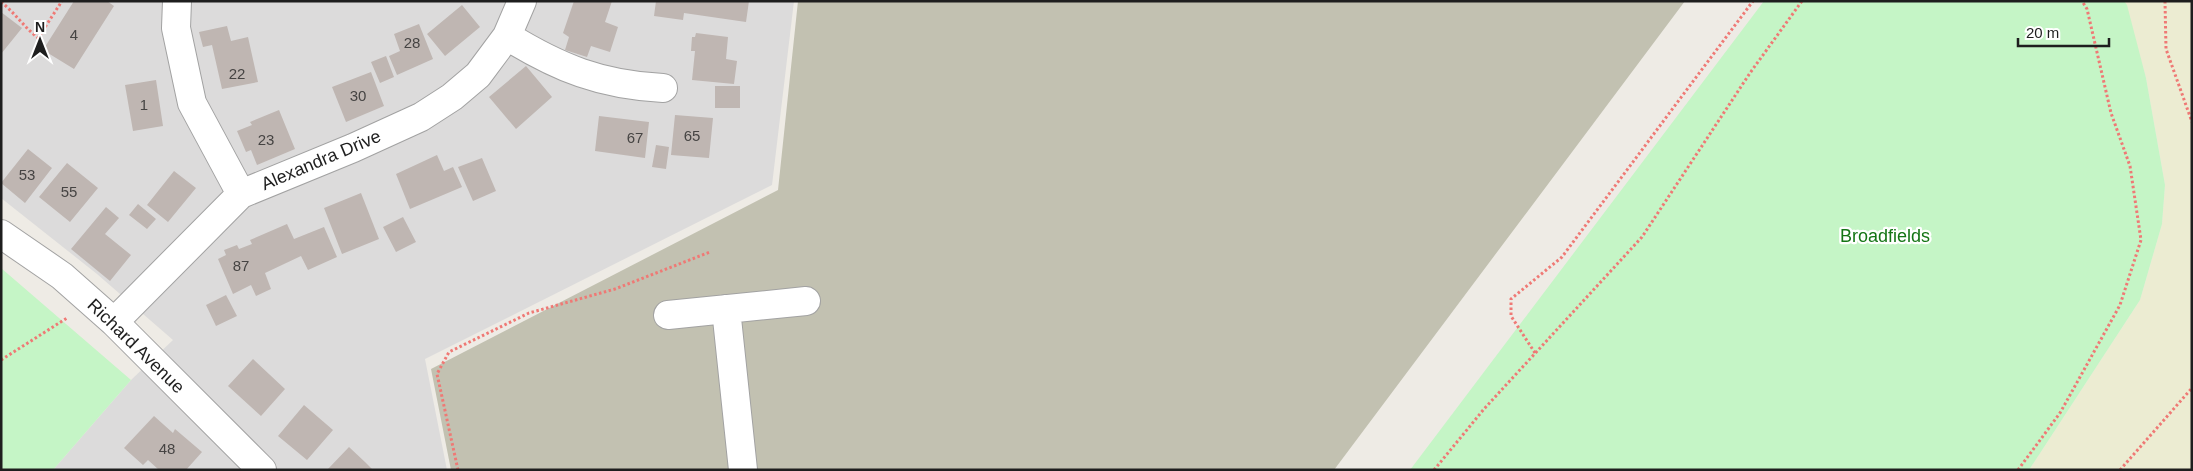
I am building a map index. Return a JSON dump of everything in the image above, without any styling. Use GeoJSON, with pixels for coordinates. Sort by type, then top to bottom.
{"type":"FeatureCollection","features":[{"type":"Feature","properties":{"kind":"street"},"geometry":{"type":"LineString","coordinates":[[177,1],[176,28],[192,103],[241,194]]}},
{"type":"Feature","properties":{"kind":"street","name":"Alexandra Drive"},"geometry":{"type":"LineString","coordinates":[[114,322],[241,194],[353,148],[421,117],[452,97],[478,75],[507,36],[522,1]]}},
{"type":"Feature","properties":{"kind":"street"},"geometry":{"type":"LineString","coordinates":[[507,36],[546,59],[576,73],[608,82],[663,88]]}},
{"type":"Feature","properties":{"kind":"street","name":"Richard Avenue"},"geometry":{"type":"LineString","coordinates":[[1,234],[62,276],[114,322],[262,470]]}},
{"type":"Feature","properties":{"kind":"street"},"geometry":{"type":"LineString","coordinates":[[668,316],[806,301]]}},
{"type":"Feature","properties":{"kind":"street"},"geometry":{"type":"LineString","coordinates":[[726,309],[743,470]]}},
{"type":"Feature","properties":{"kind":"path"},"geometry":{"type":"LineString","coordinates":[[1,2],[18,15],[25,27],[38,38],[62,1]]}},
{"type":"Feature","properties":{"kind":"path"},"geometry":{"type":"LineString","coordinates":[[1535,353],[1511,316],[1511,299],[1562,257],[1754,1]]}},
{"type":"Feature","properties":{"kind":"path"},"geometry":{"type":"LineString","coordinates":[[1434,470],[1484,409],[1642,237],[1750,73],[1802,1]]}},
{"type":"Feature","properties":{"kind":"path"},"geometry":{"type":"LineString","coordinates":[[2018,470],[2060,413],[2120,305],[2141,240],[2130,166],[2111,113],[2087,9],[2082,1]]}},
{"type":"Feature","properties":{"kind":"path"},"geometry":{"type":"LineString","coordinates":[[2166,1],[2166,49],[2192,122]]}},
{"type":"Feature","properties":{"kind":"path"},"geometry":{"type":"LineString","coordinates":[[458,470],[437,374],[449,352],[529,314],[615,290],[710,252]]}},
{"type":"Feature","properties":{"kind":"path"},"geometry":{"type":"LineString","coordinates":[[1,360],[68,317],[85,297]]}},
{"type":"Feature","properties":{"kind":"path"},"geometry":{"type":"LineString","coordinates":[[2120,470],[2192,388]]}},
{"type":"Feature","properties":{"kind":"shaded area"},"geometry":{"type":"Polygon","coordinates":[[[1,1],[794,1],[772,185],[425,359],[447,470],[53,470],[131,380],[173,340],[97,274],[1,198],[1,1]]]}},
{"type":"Feature","properties":{"kind":"shaded area"},"geometry":{"type":"Polygon","coordinates":[[[798,1],[1685,1],[1334,470],[451,470],[431,369],[778,190],[798,1]]]}},
{"type":"Feature","properties":{"kind":"green space","name":"Broadfields"},"geometry":{"type":"Polygon","coordinates":[[[1764,1],[2124,1],[2127,5],[2146,78],[2165,185],[2162,224],[2140,300],[2029,470],[1410,470],[1764,1]]]}},
{"type":"Feature","properties":{"kind":"green space"},"geometry":{"type":"Polygon","coordinates":[[[2124,1],[2192,1],[2192,470],[2029,470],[2140,300],[2162,224],[2165,185],[2146,78],[2124,1]]]}},
{"type":"Feature","properties":{"kind":"green space"},"geometry":{"type":"Polygon","coordinates":[[[1,268],[131,380],[53,470],[1,470],[1,268]]]}},
{"type":"Feature","properties":{"kind":"building"},"geometry":{"type":"Polygon","coordinates":[[[74,1],[107,1],[114,6],[74,69],[43,50],[74,1]]]}},
{"type":"Feature","properties":{"kind":"building"},"geometry":{"type":"Polygon","coordinates":[[[574,1],[612,1],[605,22],[618,27],[610,52],[591,46],[587,57],[565,50],[569,37],[563,33],[574,1]]]}},
{"type":"Feature","properties":{"kind":"building"},"geometry":{"type":"Polygon","coordinates":[[[656,1],[749,1],[746,22],[684,13],[683,20],[654,16],[656,1]]]}},
{"type":"Feature","properties":{"kind":"building"},"geometry":{"type":"Polygon","coordinates":[[[462,5],[480,27],[445,56],[427,34],[462,5]]]}},
{"type":"Feature","properties":{"kind":"building"},"geometry":{"type":"Polygon","coordinates":[[[1,12],[22,28],[1,54],[1,12]]]}},
{"type":"Feature","properties":{"kind":"building"},"geometry":{"type":"Polygon","coordinates":[[[419,24],[433,59],[397,75],[389,56],[400,51],[394,34],[419,24]]]}},
{"type":"Feature","properties":{"kind":"building"},"geometry":{"type":"Polygon","coordinates":[[[227,26],[231,41],[248,37],[258,82],[222,89],[212,45],[203,47],[199,32],[227,26]]]}},
{"type":"Feature","properties":{"kind":"building"},"geometry":{"type":"Polygon","coordinates":[[[696,33],[728,37],[726,59],[737,61],[734,84],[692,80],[695,51],[691,51],[692,37],[695,37],[696,33]]]}},
{"type":"Feature","properties":{"kind":"building"},"geometry":{"type":"Polygon","coordinates":[[[386,56],[394,77],[380,83],[371,62],[386,56]]]}},
{"type":"Feature","properties":{"kind":"building"},"geometry":{"type":"Polygon","coordinates":[[[526,66],[552,97],[516,129],[489,97],[526,66]]]}},
{"type":"Feature","properties":{"kind":"building"},"geometry":{"type":"Polygon","coordinates":[[[371,72],[384,106],[346,122],[332,87],[371,72]]]}},
{"type":"Feature","properties":{"kind":"building"},"geometry":{"type":"Polygon","coordinates":[[[156,80],[163,126],[133,131],[125,85],[156,80]]]}},
{"type":"Feature","properties":{"kind":"building"},"geometry":{"type":"Polygon","coordinates":[[[715,86],[740,86],[740,108],[715,108],[715,86]]]}},
{"type":"Feature","properties":{"kind":"building"},"geometry":{"type":"Polygon","coordinates":[[[279,110],[295,149],[257,165],[251,150],[246,152],[237,131],[252,125],[250,122],[279,110]]]}},
{"type":"Feature","properties":{"kind":"building"},"geometry":{"type":"Polygon","coordinates":[[[675,115],[713,118],[709,158],[671,155],[675,115]]]}},
{"type":"Feature","properties":{"kind":"building"},"geometry":{"type":"Polygon","coordinates":[[[599,116],[649,122],[645,158],[595,151],[599,116]]]}},
{"type":"Feature","properties":{"kind":"building"},"geometry":{"type":"Polygon","coordinates":[[[656,145],[669,147],[666,169],[652,167],[656,145]]]}},
{"type":"Feature","properties":{"kind":"building"},"geometry":{"type":"Polygon","coordinates":[[[28,149],[52,168],[25,203],[1,183],[28,149]]]}},
{"type":"Feature","properties":{"kind":"building"},"geometry":{"type":"Polygon","coordinates":[[[437,155],[444,171],[453,167],[462,187],[410,209],[396,174],[437,155]]]}},
{"type":"Feature","properties":{"kind":"building"},"geometry":{"type":"Polygon","coordinates":[[[482,158],[496,191],[473,201],[458,167],[482,158]]]}},
{"type":"Feature","properties":{"kind":"building"},"geometry":{"type":"Polygon","coordinates":[[[67,163],[98,188],[70,222],[39,197],[67,163]]]}},
{"type":"Feature","properties":{"kind":"building"},"geometry":{"type":"Polygon","coordinates":[[[174,171],[196,188],[168,222],[147,205],[174,171]]]}},
{"type":"Feature","properties":{"kind":"building"},"geometry":{"type":"Polygon","coordinates":[[[361,193],[379,239],[342,254],[324,208],[361,193]]]}},
{"type":"Feature","properties":{"kind":"building"},"geometry":{"type":"Polygon","coordinates":[[[138,204],[156,219],[147,229],[129,215],[138,204]]]}},
{"type":"Feature","properties":{"kind":"building"},"geometry":{"type":"Polygon","coordinates":[[[106,207],[119,218],[105,234],[131,255],[110,281],[71,249],[106,207]]]}},
{"type":"Feature","properties":{"kind":"building"},"geometry":{"type":"Polygon","coordinates":[[[403,217],[416,242],[396,252],[383,227],[403,217]]]}},
{"type":"Feature","properties":{"kind":"building"},"geometry":{"type":"Polygon","coordinates":[[[287,224],[294,239],[324,227],[337,257],[308,270],[301,256],[265,273],[271,289],[256,296],[251,285],[233,294],[218,259],[226,255],[224,250],[237,245],[239,249],[252,244],[250,240],[287,224]]]}},
{"type":"Feature","properties":{"kind":"building"},"geometry":{"type":"Polygon","coordinates":[[[226,295],[237,316],[216,326],[206,305],[226,295]]]}},
{"type":"Feature","properties":{"kind":"building"},"geometry":{"type":"Polygon","coordinates":[[[253,359],[285,389],[261,416],[228,386],[253,359]]]}},
{"type":"Feature","properties":{"kind":"building"},"geometry":{"type":"Polygon","coordinates":[[[304,405],[333,430],[307,460],[278,436],[304,405]]]}},
{"type":"Feature","properties":{"kind":"building"},"geometry":{"type":"Polygon","coordinates":[[[154,416],[173,433],[175,429],[202,452],[186,470],[159,470],[148,460],[143,465],[124,448],[154,416]]]}},
{"type":"Feature","properties":{"kind":"building"},"geometry":{"type":"Polygon","coordinates":[[[349,447],[365,462],[373,470],[327,470],[349,447]]]}}]}
